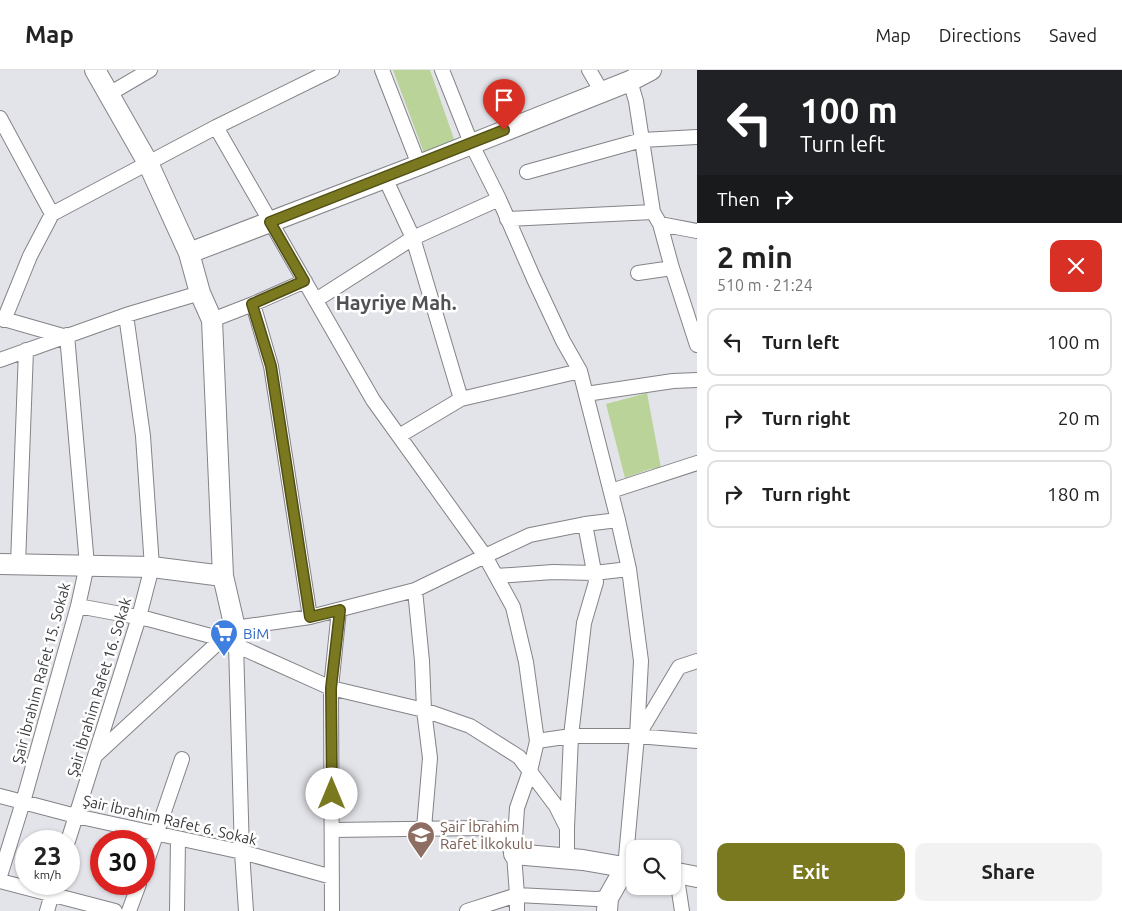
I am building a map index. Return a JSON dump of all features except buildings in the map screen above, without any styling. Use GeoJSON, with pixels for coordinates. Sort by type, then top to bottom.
{"type":"FeatureCollection","features":[{"type":"Feature","properties":{"kind":"street"},"geometry":{"type":"LineString","coordinates":[[95,70],[148,163],[189,252],[200,292],[212,320],[222,576],[231,637],[246,911]]}},
{"type":"Feature","properties":{"kind":"street"},"geometry":{"type":"LineString","coordinates":[[109,94],[150,70]]}},
{"type":"Feature","properties":{"kind":"street"},"geometry":{"type":"LineString","coordinates":[[65,335],[2,319],[30,256],[52,214],[332,70]]}},
{"type":"Feature","properties":{"kind":"street"},"geometry":{"type":"LineString","coordinates":[[382,70],[418,165]]}},
{"type":"Feature","properties":{"kind":"street"},"geometry":{"type":"LineString","coordinates":[[442,70],[471,143],[499,199],[559,332],[580,371],[611,491],[629,569],[641,661],[631,840]]}},
{"type":"Feature","properties":{"kind":"street"},"geometry":{"type":"LineString","coordinates":[[590,70],[602,92]]}},
{"type":"Feature","properties":{"kind":"street"},"geometry":{"type":"LineString","coordinates":[[189,252],[418,165],[630,81],[651,70]]}},
{"type":"Feature","properties":{"kind":"street"},"geometry":{"type":"LineString","coordinates":[[630,81],[636,101],[657,218],[697,346]]}},
{"type":"Feature","properties":{"kind":"street"},"geometry":{"type":"LineString","coordinates":[[0,118],[52,214]]}},
{"type":"Feature","properties":{"kind":"street"},"geometry":{"type":"LineString","coordinates":[[216,128],[373,400],[485,556],[513,607],[526,662],[537,741],[530,771],[517,808],[514,854],[518,895],[517,911]]}},
{"type":"Feature","properties":{"kind":"street"},"geometry":{"type":"LineString","coordinates":[[527,172],[642,140],[697,137]]}},
{"type":"Feature","properties":{"kind":"street"},"geometry":{"type":"LineString","coordinates":[[385,178],[413,238],[461,399]]}},
{"type":"Feature","properties":{"kind":"street"},"geometry":{"type":"LineString","coordinates":[[316,300],[413,238],[499,199]]}},
{"type":"Feature","properties":{"kind":"street"},"geometry":{"type":"LineString","coordinates":[[507,220],[657,218],[697,231]]}},
{"type":"Feature","properties":{"kind":"street"},"geometry":{"type":"LineString","coordinates":[[638,273],[672,268]]}},
{"type":"Feature","properties":{"kind":"street"},"geometry":{"type":"LineString","coordinates":[[212,320],[304,281]]}},
{"type":"Feature","properties":{"kind":"street"},"geometry":{"type":"LineString","coordinates":[[0,360],[65,335],[200,292]]}},
{"type":"Feature","properties":{"kind":"street"},"geometry":{"type":"LineString","coordinates":[[252,304],[271,366],[310,617]]}},
{"type":"Feature","properties":{"kind":"street","name":"Şair İbrahim Rafet 16. Sokak"},"geometry":{"type":"LineString","coordinates":[[72,830],[139,617],[152,567],[143,436],[126,315]]}},
{"type":"Feature","properties":{"kind":"street","name":"Şair İbrahim Rafet 15. Sokak"},"geometry":{"type":"LineString","coordinates":[[0,876],[23,802],[78,606],[87,565],[65,335]]}},
{"type":"Feature","properties":{"kind":"street"},"geometry":{"type":"LineString","coordinates":[[26,350],[9,564],[152,567],[222,576]]}},
{"type":"Feature","properties":{"kind":"street"},"geometry":{"type":"LineString","coordinates":[[399,436],[461,399],[580,371]]}},
{"type":"Feature","properties":{"kind":"street"},"geometry":{"type":"LineString","coordinates":[[586,394],[673,381],[697,380]]}},
{"type":"Feature","properties":{"kind":"street"},"geometry":{"type":"LineString","coordinates":[[611,491],[697,463]]}},
{"type":"Feature","properties":{"kind":"street"},"geometry":{"type":"LineString","coordinates":[[95,755],[231,637],[415,590],[530,535],[585,524],[618,520]]}},
{"type":"Feature","properties":{"kind":"street"},"geometry":{"type":"LineString","coordinates":[[567,858],[571,736],[584,623],[596,582],[585,524]]}},
{"type":"Feature","properties":{"kind":"street"},"geometry":{"type":"LineString","coordinates":[[496,576],[554,572],[594,573],[629,569]]}},
{"type":"Feature","properties":{"kind":"street"},"geometry":{"type":"LineString","coordinates":[[415,590],[422,661],[424,710],[430,758],[424,828]]}},
{"type":"Feature","properties":{"kind":"street"},"geometry":{"type":"LineString","coordinates":[[78,606],[231,637],[331,688],[424,710],[470,726],[520,757],[556,806],[567,828]]}},
{"type":"Feature","properties":{"kind":"street"},"geometry":{"type":"LineString","coordinates":[[332,911],[331,688],[340,610]]}},
{"type":"Feature","properties":{"kind":"street"},"geometry":{"type":"LineString","coordinates":[[637,736],[679,666],[697,661]]}},
{"type":"Feature","properties":{"kind":"street"},"geometry":{"type":"LineString","coordinates":[[537,741],[571,736],[637,736],[697,740]]}},
{"type":"Feature","properties":{"kind":"street"},"geometry":{"type":"LineString","coordinates":[[155,840],[182,759]]}},
{"type":"Feature","properties":{"kind":"street","name":"Şair İbrahim Rafet 6. Sokak"},"geometry":{"type":"LineString","coordinates":[[0,796],[76,816],[242,852],[332,877]]}},
{"type":"Feature","properties":{"kind":"street"},"geometry":{"type":"LineString","coordinates":[[332,830],[482,828],[499,833],[514,854]]}},
{"type":"Feature","properties":{"kind":"street"},"geometry":{"type":"LineString","coordinates":[[177,911],[178,839]]}},
{"type":"Feature","properties":{"kind":"street"},"geometry":{"type":"LineString","coordinates":[[514,854],[567,858],[626,867]]}},
{"type":"Feature","properties":{"kind":"street"},"geometry":{"type":"LineString","coordinates":[[467,911],[518,895],[596,900],[607,904],[626,874]]}},
{"type":"Feature","properties":{"kind":"street"},"geometry":{"type":"LineString","coordinates":[[681,874],[697,877]]}},
{"type":"Feature","properties":{"kind":"street"},"geometry":{"type":"LineString","coordinates":[[0,881],[15,883]]}},
{"type":"Feature","properties":{"kind":"street"},"geometry":{"type":"LineString","coordinates":[[47,911],[52,895]]}},
{"type":"Feature","properties":{"kind":"street"},"geometry":{"type":"LineString","coordinates":[[71,895],[115,911]]}},
{"type":"Feature","properties":{"kind":"street"},"geometry":{"type":"LineString","coordinates":[[128,911],[134,895]]}},
{"type":"Feature","properties":{"kind":"street"},"geometry":{"type":"LineString","coordinates":[[679,895],[682,911]]}},
{"type":"Feature","properties":{"kind":"green space"},"geometry":{"type":"Polygon","coordinates":[[[393,70],[430,70],[455,142],[424,153],[393,70]]]}},
{"type":"Feature","properties":{"kind":"green space"},"geometry":{"type":"Polygon","coordinates":[[[647,393],[661,468],[650,469],[625,478],[606,404],[647,393]]]}},
{"type":"Feature","properties":{"kind":"place","name":"BiM"},"geometry":{"type":"Point","coordinates":[224,657]}},
{"type":"Feature","properties":{"kind":"place","name":"Şair İbrahim Rafet İlkokulu"},"geometry":{"type":"Point","coordinates":[421,859]}},
{"type":"Feature","properties":{"kind":"district","name":"Hayriye Mah."},"geometry":{"type":"Point","coordinates":[396,302]}},
{"type":"Feature","properties":{"kind":"route"},"geometry":{"type":"LineString","coordinates":[[332,794],[331,688],[340,610],[310,617],[271,366],[252,304],[304,281],[270,222],[504,130]]}}]}
